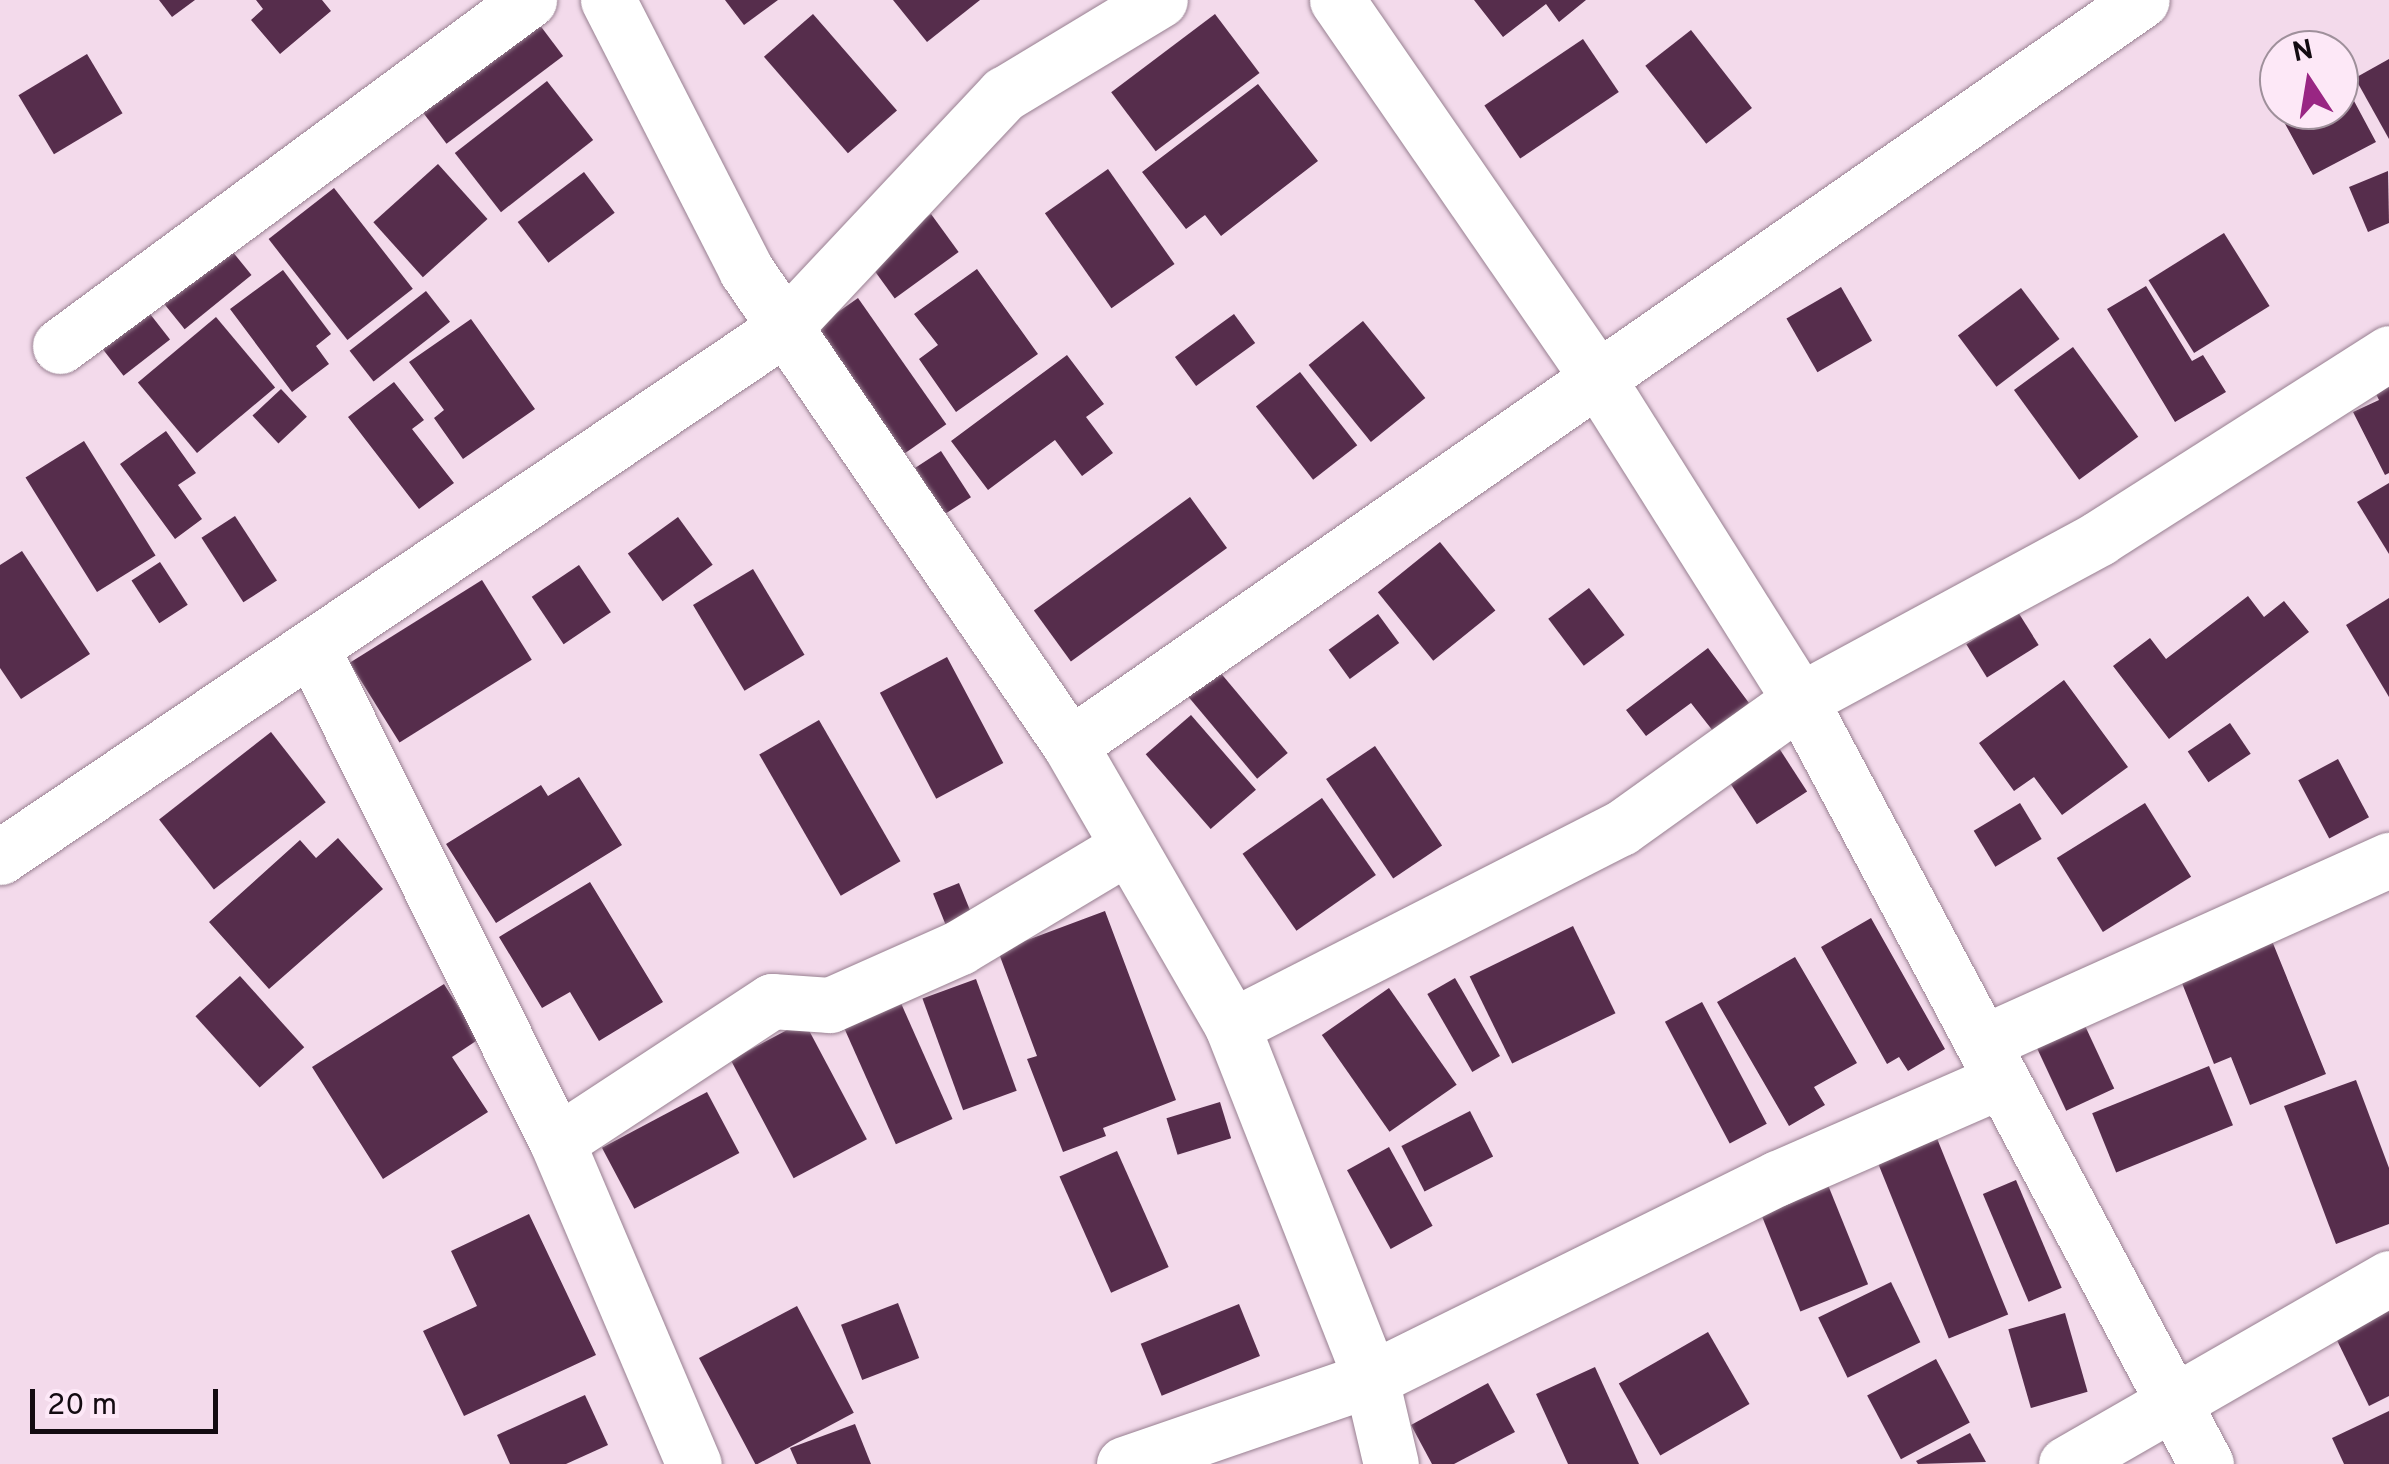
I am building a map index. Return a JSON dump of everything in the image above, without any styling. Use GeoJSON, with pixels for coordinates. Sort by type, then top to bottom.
{"type":"FeatureCollection","features":[{"type":"Feature","properties":{"kind":"street"},"geometry":{"type":"LineString","coordinates":[[60,346],[529,0]]}},
{"type":"Feature","properties":{"kind":"street"},"geometry":{"type":"LineString","coordinates":[[608,0],[746,270],[1070,745],[1232,1026],[1371,1378],[1391,1464]]}},
{"type":"Feature","properties":{"kind":"street"},"geometry":{"type":"LineString","coordinates":[[0,856],[313,651],[783,329],[1004,94],[1160,0]]}},
{"type":"Feature","properties":{"kind":"street"},"geometry":{"type":"LineString","coordinates":[[1337,0],[1596,376],[1800,700],[2206,1464]]}},
{"type":"Feature","properties":{"kind":"street"},"geometry":{"type":"LineString","coordinates":[[1070,745],[2142,0]]}},
{"type":"Feature","properties":{"kind":"street"},"geometry":{"type":"LineString","coordinates":[[1232,1026],[1621,828],[1800,700],[2099,538],[2389,352]]}},
{"type":"Feature","properties":{"kind":"street"},"geometry":{"type":"LineString","coordinates":[[313,651],[557,1142],[694,1464]]}},
{"type":"Feature","properties":{"kind":"street"},"geometry":{"type":"LineString","coordinates":[[557,1142],[772,1001],[830,1004],[960,946],[1127,847]]}},
{"type":"Feature","properties":{"kind":"street"},"geometry":{"type":"LineString","coordinates":[[1124,1464],[1371,1378],[1778,1178],[1994,1061],[2389,860]]}},
{"type":"Feature","properties":{"kind":"street"},"geometry":{"type":"LineString","coordinates":[[2066,1464],[2389,1278]]}},
{"type":"Feature","properties":{"kind":"building"},"geometry":{"type":"Polygon","coordinates":[[[159,0],[195,0],[172,17],[159,0]]]}},
{"type":"Feature","properties":{"kind":"building"},"geometry":{"type":"Polygon","coordinates":[[[256,0],[322,0],[331,11],[280,54],[251,20],[263,9],[256,0]]]}},
{"type":"Feature","properties":{"kind":"building"},"geometry":{"type":"Polygon","coordinates":[[[521,0],[563,56],[447,144],[404,88],[521,0]]]}},
{"type":"Feature","properties":{"kind":"building"},"geometry":{"type":"Polygon","coordinates":[[[725,0],[778,0],[744,25],[725,0]]]}},
{"type":"Feature","properties":{"kind":"building"},"geometry":{"type":"Polygon","coordinates":[[[893,0],[980,0],[927,42],[893,0]]]}},
{"type":"Feature","properties":{"kind":"building"},"geometry":{"type":"Polygon","coordinates":[[[1474,0],[1586,0],[1559,22],[1546,4],[1503,37],[1474,0]]]}},
{"type":"Feature","properties":{"kind":"building"},"geometry":{"type":"Polygon","coordinates":[[[813,14],[897,111],[848,153],[764,57],[813,14]]]}},
{"type":"Feature","properties":{"kind":"building"},"geometry":{"type":"Polygon","coordinates":[[[1215,14],[1260,73],[1156,151],[1111,92],[1215,14]]]}},
{"type":"Feature","properties":{"kind":"building"},"geometry":{"type":"Polygon","coordinates":[[[1691,30],[1752,108],[1706,144],[1645,66],[1691,30]]]}},
{"type":"Feature","properties":{"kind":"building"},"geometry":{"type":"Polygon","coordinates":[[[1583,39],[1619,92],[1520,159],[1484,106],[1583,39]]]}},
{"type":"Feature","properties":{"kind":"building"},"geometry":{"type":"Polygon","coordinates":[[[87,54],[123,113],[54,154],[18,95],[87,54]]]}},
{"type":"Feature","properties":{"kind":"building"},"geometry":{"type":"Polygon","coordinates":[[[2389,59],[2389,139],[2359,85],[2359,76],[2389,59]]]}},
{"type":"Feature","properties":{"kind":"building"},"geometry":{"type":"Polygon","coordinates":[[[547,81],[593,140],[501,212],[455,153],[547,81]]]}},
{"type":"Feature","properties":{"kind":"building"},"geometry":{"type":"Polygon","coordinates":[[[1258,84],[1318,161],[1221,236],[1205,215],[1186,229],[1142,172],[1258,84]]]}},
{"type":"Feature","properties":{"kind":"building"},"geometry":{"type":"Polygon","coordinates":[[[2359,110],[2376,142],[2313,175],[2288,130],[2359,130],[2359,110]]]}},
{"type":"Feature","properties":{"kind":"building"},"geometry":{"type":"Polygon","coordinates":[[[438,164],[488,219],[423,277],[373,222],[438,164]]]}},
{"type":"Feature","properties":{"kind":"building"},"geometry":{"type":"Polygon","coordinates":[[[1108,169],[1175,264],[1111,308],[1045,213],[1108,169]]]}},
{"type":"Feature","properties":{"kind":"building"},"geometry":{"type":"Polygon","coordinates":[[[2388,171],[2389,223],[2368,232],[2349,187],[2388,171]]]}},
{"type":"Feature","properties":{"kind":"building"},"geometry":{"type":"Polygon","coordinates":[[[584,172],[615,213],[548,263],[518,222],[584,172]]]}},
{"type":"Feature","properties":{"kind":"building"},"geometry":{"type":"Polygon","coordinates":[[[334,188],[413,289],[347,340],[269,239],[334,188]]]}},
{"type":"Feature","properties":{"kind":"building"},"geometry":{"type":"Polygon","coordinates":[[[931,214],[959,252],[895,298],[867,260],[931,214]]]}},
{"type":"Feature","properties":{"kind":"building"},"geometry":{"type":"Polygon","coordinates":[[[215,230],[252,275],[185,329],[148,284],[215,230]]]}},
{"type":"Feature","properties":{"kind":"building"},"geometry":{"type":"Polygon","coordinates":[[[2224,233],[2270,306],[2194,353],[2149,280],[2224,233]]]}},
{"type":"Feature","properties":{"kind":"building"},"geometry":{"type":"Polygon","coordinates":[[[977,269],[1038,354],[956,412],[919,359],[938,345],[914,314],[977,269]]]}},
{"type":"Feature","properties":{"kind":"building"},"geometry":{"type":"Polygon","coordinates":[[[283,270],[331,334],[316,346],[329,364],[292,392],[230,309],[283,270]]]}},
{"type":"Feature","properties":{"kind":"building"},"geometry":{"type":"Polygon","coordinates":[[[122,278],[170,339],[124,376],[76,314],[122,278]]]}},
{"type":"Feature","properties":{"kind":"building"},"geometry":{"type":"Polygon","coordinates":[[[2146,286],[2192,361],[2203,355],[2226,392],[2175,422],[2107,309],[2146,286]]]}},
{"type":"Feature","properties":{"kind":"building"},"geometry":{"type":"Polygon","coordinates":[[[1841,287],[1872,341],[1817,372],[1786,318],[1841,287]]]}},
{"type":"Feature","properties":{"kind":"building"},"geometry":{"type":"Polygon","coordinates":[[[2021,288],[2060,339],[1996,387],[1958,336],[2021,288]]]}},
{"type":"Feature","properties":{"kind":"building"},"geometry":{"type":"Polygon","coordinates":[[[426,291],[450,322],[374,381],[350,351],[426,291]]]}},
{"type":"Feature","properties":{"kind":"building"},"geometry":{"type":"Polygon","coordinates":[[[858,298],[946,424],[896,459],[808,333],[858,298]]]}},
{"type":"Feature","properties":{"kind":"building"},"geometry":{"type":"Polygon","coordinates":[[[1234,314],[1255,343],[1196,386],[1175,357],[1234,314]]]}},
{"type":"Feature","properties":{"kind":"building"},"geometry":{"type":"Polygon","coordinates":[[[216,317],[275,387],[197,453],[138,383],[216,317]]]}},
{"type":"Feature","properties":{"kind":"building"},"geometry":{"type":"Polygon","coordinates":[[[471,319],[535,409],[463,459],[434,418],[444,410],[409,362],[471,319]]]}},
{"type":"Feature","properties":{"kind":"building"},"geometry":{"type":"Polygon","coordinates":[[[1363,321],[1425,398],[1371,442],[1309,365],[1363,321]]]}},
{"type":"Feature","properties":{"kind":"building"},"geometry":{"type":"Polygon","coordinates":[[[2073,347],[2138,437],[2079,480],[2014,390],[2073,347]]]}},
{"type":"Feature","properties":{"kind":"building"},"geometry":{"type":"Polygon","coordinates":[[[1067,355],[1104,404],[1086,417],[1113,453],[1082,476],[1055,440],[988,490],[951,441],[1067,355]]]}},
{"type":"Feature","properties":{"kind":"building"},"geometry":{"type":"Polygon","coordinates":[[[1300,372],[1357,445],[1313,480],[1256,406],[1300,372]]]}},
{"type":"Feature","properties":{"kind":"building"},"geometry":{"type":"Polygon","coordinates":[[[2389,375],[2389,473],[2385,475],[2353,412],[2379,400],[2371,384],[2389,375]]]}},
{"type":"Feature","properties":{"kind":"building"},"geometry":{"type":"Polygon","coordinates":[[[394,382],[424,420],[412,429],[454,483],[419,509],[348,417],[394,382]]]}},
{"type":"Feature","properties":{"kind":"building"},"geometry":{"type":"Polygon","coordinates":[[[281,389],[307,417],[278,443],[252,416],[281,389]]]}},
{"type":"Feature","properties":{"kind":"building"},"geometry":{"type":"Polygon","coordinates":[[[166,431],[196,473],[178,485],[202,519],[175,539],[120,464],[166,431]]]}},
{"type":"Feature","properties":{"kind":"building"},"geometry":{"type":"Polygon","coordinates":[[[84,441],[156,555],[97,592],[25,478],[84,441]]]}},
{"type":"Feature","properties":{"kind":"building"},"geometry":{"type":"Polygon","coordinates":[[[941,451],[971,497],[945,514],[915,468],[941,451]]]}},
{"type":"Feature","properties":{"kind":"building"},"geometry":{"type":"Polygon","coordinates":[[[2389,483],[2389,554],[2357,502],[2389,483]]]}},
{"type":"Feature","properties":{"kind":"building"},"geometry":{"type":"Polygon","coordinates":[[[1190,497],[1227,548],[1071,661],[1034,610],[1190,497]]]}},
{"type":"Feature","properties":{"kind":"building"},"geometry":{"type":"Polygon","coordinates":[[[235,516],[277,581],[243,602],[201,538],[235,516]]]}},
{"type":"Feature","properties":{"kind":"building"},"geometry":{"type":"Polygon","coordinates":[[[678,517],[713,565],[663,601],[628,553],[678,517]]]}},
{"type":"Feature","properties":{"kind":"building"},"geometry":{"type":"Polygon","coordinates":[[[1440,542],[1495,610],[1433,661],[1378,592],[1440,542]]]}},
{"type":"Feature","properties":{"kind":"building"},"geometry":{"type":"Polygon","coordinates":[[[22,551],[90,654],[21,699],[0,668],[0,565],[22,551]]]}},
{"type":"Feature","properties":{"kind":"building"},"geometry":{"type":"Polygon","coordinates":[[[160,562],[188,605],[159,623],[131,581],[160,562]]]}},
{"type":"Feature","properties":{"kind":"building"},"geometry":{"type":"Polygon","coordinates":[[[579,565],[611,612],[564,644],[532,597],[579,565]]]}},
{"type":"Feature","properties":{"kind":"building"},"geometry":{"type":"Polygon","coordinates":[[[753,569],[805,655],[745,691],[693,605],[753,569]]]}},
{"type":"Feature","properties":{"kind":"building"},"geometry":{"type":"Polygon","coordinates":[[[482,580],[532,660],[400,742],[350,663],[482,580]]]}},
{"type":"Feature","properties":{"kind":"building"},"geometry":{"type":"Polygon","coordinates":[[[1589,588],[1625,635],[1584,666],[1548,619],[1589,588]]]}},
{"type":"Feature","properties":{"kind":"building"},"geometry":{"type":"Polygon","coordinates":[[[2248,596],[2264,617],[2284,601],[2309,632],[2169,739],[2113,666],[2150,638],[2166,659],[2248,596]]]}},
{"type":"Feature","properties":{"kind":"building"},"geometry":{"type":"Polygon","coordinates":[[[2389,598],[2389,697],[2346,625],[2389,598]]]}},
{"type":"Feature","properties":{"kind":"building"},"geometry":{"type":"Polygon","coordinates":[[[2018,612],[2039,645],[1987,677],[1966,644],[2018,612]]]}},
{"type":"Feature","properties":{"kind":"building"},"geometry":{"type":"Polygon","coordinates":[[[1378,614],[1399,643],[1350,679],[1329,650],[1378,614]]]}},
{"type":"Feature","properties":{"kind":"building"},"geometry":{"type":"Polygon","coordinates":[[[1708,648],[1749,703],[1713,731],[1691,703],[1646,736],[1626,710],[1708,648]]]}},
{"type":"Feature","properties":{"kind":"building"},"geometry":{"type":"Polygon","coordinates":[[[947,657],[1003,763],[936,799],[880,693],[947,657]]]}},
{"type":"Feature","properties":{"kind":"building"},"geometry":{"type":"Polygon","coordinates":[[[1219,671],[1288,753],[1257,779],[1188,697],[1219,671]]]}},
{"type":"Feature","properties":{"kind":"building"},"geometry":{"type":"Polygon","coordinates":[[[2064,680],[2128,767],[2062,815],[2034,777],[2014,791],[1979,743],[2064,680]]]}},
{"type":"Feature","properties":{"kind":"building"},"geometry":{"type":"Polygon","coordinates":[[[1191,715],[1256,790],[1211,829],[1146,754],[1191,715]]]}},
{"type":"Feature","properties":{"kind":"building"},"geometry":{"type":"Polygon","coordinates":[[[819,720],[901,861],[841,896],[759,754],[819,720]]]}},
{"type":"Feature","properties":{"kind":"building"},"geometry":{"type":"Polygon","coordinates":[[[2230,723],[2251,754],[2208,782],[2188,752],[2230,723]]]}},
{"type":"Feature","properties":{"kind":"building"},"geometry":{"type":"Polygon","coordinates":[[[271,732],[326,802],[214,890],[159,819],[271,732]]]}},
{"type":"Feature","properties":{"kind":"building"},"geometry":{"type":"Polygon","coordinates":[[[1775,742],[1807,791],[1757,824],[1725,775],[1775,742]]]}},
{"type":"Feature","properties":{"kind":"building"},"geometry":{"type":"Polygon","coordinates":[[[1375,746],[1442,845],[1393,878],[1326,779],[1375,746]]]}},
{"type":"Feature","properties":{"kind":"building"},"geometry":{"type":"Polygon","coordinates":[[[2338,759],[2369,817],[2329,838],[2298,780],[2338,759]]]}},
{"type":"Feature","properties":{"kind":"building"},"geometry":{"type":"Polygon","coordinates":[[[579,777],[622,845],[496,923],[446,844],[541,785],[548,796],[579,777]]]}},
{"type":"Feature","properties":{"kind":"building"},"geometry":{"type":"Polygon","coordinates":[[[1322,798],[1376,875],[1296,931],[1243,854],[1322,798]]]}},
{"type":"Feature","properties":{"kind":"building"},"geometry":{"type":"Polygon","coordinates":[[[2020,803],[2042,839],[1995,867],[1974,831],[2020,803]]]}},
{"type":"Feature","properties":{"kind":"building"},"geometry":{"type":"Polygon","coordinates":[[[2145,803],[2191,877],[2103,932],[2057,858],[2145,803]]]}},
{"type":"Feature","properties":{"kind":"building"},"geometry":{"type":"Polygon","coordinates":[[[338,838],[383,889],[269,989],[209,922],[300,840],[316,858],[338,838]]]}},
{"type":"Feature","properties":{"kind":"building"},"geometry":{"type":"Polygon","coordinates":[[[590,882],[663,1002],[599,1041],[570,992],[542,1008],[499,937],[590,882]]]}},
{"type":"Feature","properties":{"kind":"building"},"geometry":{"type":"Polygon","coordinates":[[[959,883],[977,928],[951,938],[933,893],[959,883]]]}},
{"type":"Feature","properties":{"kind":"building"},"geometry":{"type":"Polygon","coordinates":[[[1105,911],[1176,1100],[1103,1128],[1106,1136],[1063,1152],[1027,1059],[1037,1056],[998,951],[1105,911]]]}},
{"type":"Feature","properties":{"kind":"building"},"geometry":{"type":"Polygon","coordinates":[[[1871,918],[1945,1049],[1908,1071],[1899,1057],[1887,1064],[1821,947],[1871,918]]]}},
{"type":"Feature","properties":{"kind":"building"},"geometry":{"type":"Polygon","coordinates":[[[1573,926],[1616,1013],[1512,1064],[1470,976],[1573,926]]]}},
{"type":"Feature","properties":{"kind":"building"},"geometry":{"type":"Polygon","coordinates":[[[2270,936],[2326,1074],[2250,1105],[2231,1057],[2214,1064],[2178,973],[2270,936]]]}},
{"type":"Feature","properties":{"kind":"building"},"geometry":{"type":"Polygon","coordinates":[[[1795,957],[1857,1063],[1814,1087],[1825,1105],[1789,1126],[1717,1002],[1795,957]]]}},
{"type":"Feature","properties":{"kind":"building"},"geometry":{"type":"Polygon","coordinates":[[[240,976],[304,1047],[260,1087],[195,1016],[240,976]]]}},
{"type":"Feature","properties":{"kind":"building"},"geometry":{"type":"Polygon","coordinates":[[[1455,978],[1500,1056],[1472,1072],[1427,994],[1455,978]]]}},
{"type":"Feature","properties":{"kind":"building"},"geometry":{"type":"Polygon","coordinates":[[[976,979],[1017,1091],[963,1110],[922,998],[976,979]]]}},
{"type":"Feature","properties":{"kind":"building"},"geometry":{"type":"Polygon","coordinates":[[[444,984],[479,1039],[452,1057],[488,1112],[383,1179],[312,1067],[444,984]]]}},
{"type":"Feature","properties":{"kind":"building"},"geometry":{"type":"Polygon","coordinates":[[[1389,988],[1457,1085],[1390,1132],[1322,1035],[1389,988]]]}},
{"type":"Feature","properties":{"kind":"building"},"geometry":{"type":"Polygon","coordinates":[[[896,992],[953,1119],[896,1144],[839,1017],[896,992]]]}},
{"type":"Feature","properties":{"kind":"building"},"geometry":{"type":"Polygon","coordinates":[[[1702,1002],[1767,1124],[1730,1144],[1665,1022],[1702,1002]]]}},
{"type":"Feature","properties":{"kind":"building"},"geometry":{"type":"Polygon","coordinates":[[[2080,1015],[2114,1088],[2066,1111],[2032,1037],[2080,1015]]]}},
{"type":"Feature","properties":{"kind":"building"},"geometry":{"type":"Polygon","coordinates":[[[804,1021],[867,1139],[794,1178],[731,1060],[804,1021]]]}},
{"type":"Feature","properties":{"kind":"building"},"geometry":{"type":"Polygon","coordinates":[[[2209,1066],[2233,1125],[2116,1173],[2092,1113],[2209,1066]]]}},
{"type":"Feature","properties":{"kind":"building"},"geometry":{"type":"Polygon","coordinates":[[[2356,1080],[2389,1168],[2389,1224],[2336,1244],[2284,1106],[2356,1080]]]}},
{"type":"Feature","properties":{"kind":"building"},"geometry":{"type":"Polygon","coordinates":[[[707,1092],[739,1153],[634,1209],[602,1148],[707,1092]]]}},
{"type":"Feature","properties":{"kind":"building"},"geometry":{"type":"Polygon","coordinates":[[[1220,1102],[1231,1138],[1178,1155],[1166,1118],[1220,1102]]]}},
{"type":"Feature","properties":{"kind":"building"},"geometry":{"type":"Polygon","coordinates":[[[1470,1111],[1493,1156],[1425,1191],[1401,1146],[1470,1111]]]}},
{"type":"Feature","properties":{"kind":"building"},"geometry":{"type":"Polygon","coordinates":[[[1934,1131],[2008,1315],[1949,1339],[1875,1155],[1934,1131]]]}},
{"type":"Feature","properties":{"kind":"building"},"geometry":{"type":"Polygon","coordinates":[[[1389,1147],[1433,1226],[1391,1249],[1347,1170],[1389,1147]]]}},
{"type":"Feature","properties":{"kind":"building"},"geometry":{"type":"Polygon","coordinates":[[[1117,1151],[1169,1267],[1111,1293],[1059,1177],[1117,1151]]]}},
{"type":"Feature","properties":{"kind":"building"},"geometry":{"type":"Polygon","coordinates":[[[2016,1180],[2062,1288],[2029,1302],[1983,1194],[2016,1180]]]}},
{"type":"Feature","properties":{"kind":"building"},"geometry":{"type":"Polygon","coordinates":[[[1828,1185],[1868,1284],[1800,1312],[1760,1212],[1828,1185]]]}},
{"type":"Feature","properties":{"kind":"building"},"geometry":{"type":"Polygon","coordinates":[[[529,1214],[596,1355],[464,1416],[423,1331],[477,1306],[451,1251],[529,1214]]]}},
{"type":"Feature","properties":{"kind":"building"},"geometry":{"type":"Polygon","coordinates":[[[1891,1282],[1920,1342],[1848,1378],[1818,1318],[1891,1282]]]}},
{"type":"Feature","properties":{"kind":"building"},"geometry":{"type":"Polygon","coordinates":[[[2389,1298],[2389,1396],[2369,1406],[2330,1326],[2389,1298]]]}},
{"type":"Feature","properties":{"kind":"building"},"geometry":{"type":"Polygon","coordinates":[[[898,1303],[919,1358],[862,1380],[841,1325],[898,1303]]]}},
{"type":"Feature","properties":{"kind":"building"},"geometry":{"type":"Polygon","coordinates":[[[1239,1304],[1260,1356],[1162,1396],[1141,1344],[1239,1304]]]}},
{"type":"Feature","properties":{"kind":"building"},"geometry":{"type":"Polygon","coordinates":[[[797,1306],[854,1413],[755,1464],[699,1358],[797,1306]]]}},
{"type":"Feature","properties":{"kind":"building"},"geometry":{"type":"Polygon","coordinates":[[[2065,1313],[2088,1392],[2031,1408],[2008,1329],[2065,1313]]]}},
{"type":"Feature","properties":{"kind":"building"},"geometry":{"type":"Polygon","coordinates":[[[1708,1332],[1750,1404],[1660,1455],[1619,1384],[1708,1332]]]}},
{"type":"Feature","properties":{"kind":"building"},"geometry":{"type":"Polygon","coordinates":[[[1936,1359],[1970,1423],[1901,1459],[1867,1396],[1936,1359]]]}},
{"type":"Feature","properties":{"kind":"building"},"geometry":{"type":"Polygon","coordinates":[[[1595,1367],[1639,1464],[1568,1464],[1536,1394],[1595,1367]]]}},
{"type":"Feature","properties":{"kind":"building"},"geometry":{"type":"Polygon","coordinates":[[[1488,1383],[1515,1432],[1454,1464],[1432,1464],[1411,1425],[1488,1383]]]}},
{"type":"Feature","properties":{"kind":"building"},"geometry":{"type":"Polygon","coordinates":[[[585,1395],[608,1445],[566,1464],[510,1464],[497,1435],[585,1395]]]}},
{"type":"Feature","properties":{"kind":"building"},"geometry":{"type":"Polygon","coordinates":[[[2389,1411],[2389,1464],[2344,1464],[2332,1438],[2389,1411]]]}},
{"type":"Feature","properties":{"kind":"building"},"geometry":{"type":"Polygon","coordinates":[[[855,1424],[871,1464],[797,1464],[790,1448],[855,1424]]]}},
{"type":"Feature","properties":{"kind":"building"},"geometry":{"type":"Polygon","coordinates":[[[1970,1433],[1986,1462],[1916,1461],[1970,1433]]]}}]}
